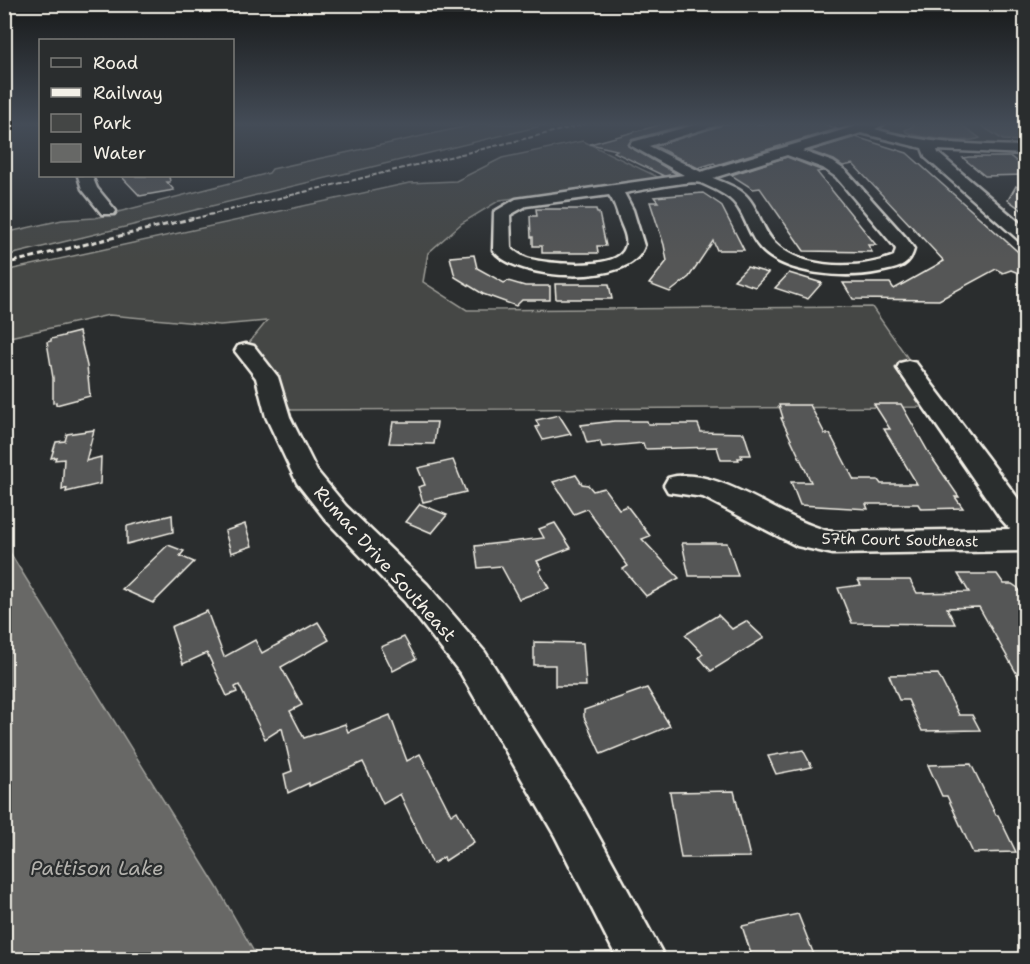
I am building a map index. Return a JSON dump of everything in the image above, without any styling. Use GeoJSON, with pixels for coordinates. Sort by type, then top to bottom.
{"type":"FeatureCollection","features":[{"type":"Feature","properties":{"kind":"street"},"geometry":{"type":"LineString","coordinates":[[686,169],[741,199],[767,246],[786,257],[803,264],[833,269],[881,267],[902,259],[905,254],[901,243],[841,174],[834,169]]}},
{"type":"Feature","properties":{"kind":"street"},"geometry":{"type":"LineString","coordinates":[[613,190],[620,197],[635,239],[630,257],[610,267],[546,268],[519,262],[502,250],[501,216],[502,212],[510,206],[522,202],[699,177],[726,169]]}},
{"type":"Feature","properties":{"kind":"street"},"geometry":{"type":"LineString","coordinates":[[947,169],[1026,237]]}},
{"type":"Feature","properties":{"kind":"street"},"geometry":{"type":"LineString","coordinates":[[85,177],[94,196],[108,212]]}},
{"type":"Feature","properties":{"kind":"street","name":"Rumac Drive Southeast"},"geometry":{"type":"LineString","coordinates":[[246,351],[267,377],[278,417],[306,476],[336,513],[416,593],[473,663],[569,822],[643,960]]}},
{"type":"Feature","properties":{"kind":"street"},"geometry":{"type":"LineString","coordinates":[[908,368],[1011,512],[1026,527]]}},
{"type":"Feature","properties":{"kind":"street","name":"57th Court Southeast"},"geometry":{"type":"LineString","coordinates":[[678,485],[708,488],[807,538],[833,543],[1026,540]]}},
{"type":"Feature","properties":{"kind":"green space"},"geometry":{"type":"Polygon","coordinates":[[[272,169],[364,169],[5,256],[4,233],[62,220],[95,218],[269,173],[272,169]]]}},
{"type":"Feature","properties":{"kind":"green space"},"geometry":{"type":"Polygon","coordinates":[[[480,169],[641,169],[662,179],[500,200],[462,223],[428,253],[423,282],[467,310],[872,307],[942,407],[291,410],[249,343],[267,321],[220,325],[109,315],[5,338],[4,271],[409,183],[456,181],[480,169]]]}},
{"type":"Feature","properties":{"kind":"water","name":"Pattison Lake"},"geometry":{"type":"Polygon","coordinates":[[[4,543],[217,887],[258,959],[5,959],[4,543]]]}},
{"type":"Feature","properties":{"kind":"building"},"geometry":{"type":"Polygon","coordinates":[[[649,169],[668,169],[677,174],[664,176],[649,169]]]}},
{"type":"Feature","properties":{"kind":"building"},"geometry":{"type":"Polygon","coordinates":[[[750,169],[818,169],[823,171],[817,172],[876,245],[868,245],[872,252],[804,251],[760,188],[753,189],[731,175],[750,169]]]}},
{"type":"Feature","properties":{"kind":"building"},"geometry":{"type":"Polygon","coordinates":[[[858,169],[925,169],[1026,259],[1026,276],[1011,270],[1003,273],[996,269],[939,300],[853,299],[843,283],[890,283],[894,289],[944,261],[858,169]]]}},
{"type":"Feature","properties":{"kind":"building"},"geometry":{"type":"Polygon","coordinates":[[[976,169],[1026,169],[1026,175],[985,176],[976,169]]]}},
{"type":"Feature","properties":{"kind":"building"},"geometry":{"type":"Polygon","coordinates":[[[122,177],[169,177],[170,182],[167,182],[174,190],[140,196],[122,177]]]}},
{"type":"Feature","properties":{"kind":"building"},"geometry":{"type":"Polygon","coordinates":[[[1016,186],[1026,194],[1026,213],[1008,200],[1016,186]]]}},
{"type":"Feature","properties":{"kind":"building"},"geometry":{"type":"Polygon","coordinates":[[[703,193],[721,205],[744,250],[717,250],[713,241],[689,277],[670,292],[649,284],[667,261],[650,202],[658,202],[654,197],[703,193]]]}},
{"type":"Feature","properties":{"kind":"building"},"geometry":{"type":"Polygon","coordinates":[[[536,209],[596,209],[599,213],[606,246],[597,246],[598,253],[542,253],[542,246],[533,246],[533,237],[531,237],[530,216],[537,216],[536,209]]]}},
{"type":"Feature","properties":{"kind":"building"},"geometry":{"type":"Polygon","coordinates":[[[474,255],[477,268],[504,283],[508,281],[525,286],[550,286],[550,300],[522,300],[516,306],[483,294],[455,277],[450,257],[474,255]]]}},
{"type":"Feature","properties":{"kind":"building"},"geometry":{"type":"Polygon","coordinates":[[[747,267],[768,273],[755,287],[734,280],[747,267]]]}},
{"type":"Feature","properties":{"kind":"building"},"geometry":{"type":"Polygon","coordinates":[[[789,273],[822,283],[808,299],[775,288],[789,273]]]}},
{"type":"Feature","properties":{"kind":"building"},"geometry":{"type":"Polygon","coordinates":[[[555,284],[609,284],[612,299],[556,299],[555,284]]]}},
{"type":"Feature","properties":{"kind":"building"},"geometry":{"type":"Polygon","coordinates":[[[79,332],[87,366],[90,396],[56,405],[56,402],[53,403],[53,378],[47,342],[79,332]]]}},
{"type":"Feature","properties":{"kind":"building"},"geometry":{"type":"Polygon","coordinates":[[[874,404],[901,404],[930,455],[959,497],[955,497],[963,508],[921,509],[918,504],[866,504],[868,509],[800,505],[791,482],[811,482],[781,418],[783,418],[779,405],[810,405],[825,434],[830,434],[854,480],[878,480],[881,484],[917,484],[884,429],[890,429],[874,404]]]}},
{"type":"Feature","properties":{"kind":"building"},"geometry":{"type":"Polygon","coordinates":[[[559,415],[571,434],[543,440],[536,427],[539,426],[536,420],[559,415]]]}},
{"type":"Feature","properties":{"kind":"building"},"geometry":{"type":"Polygon","coordinates":[[[614,421],[698,424],[701,432],[744,433],[751,455],[741,455],[742,458],[738,458],[739,460],[721,460],[717,447],[645,449],[643,443],[602,447],[600,441],[587,443],[581,425],[614,421]]]}},
{"type":"Feature","properties":{"kind":"building"},"geometry":{"type":"Polygon","coordinates":[[[393,422],[437,422],[434,444],[389,443],[393,422]]]}},
{"type":"Feature","properties":{"kind":"building"},"geometry":{"type":"Polygon","coordinates":[[[94,430],[86,461],[101,457],[100,484],[66,492],[67,488],[62,490],[64,459],[51,458],[56,442],[65,441],[67,434],[94,430]]]}},
{"type":"Feature","properties":{"kind":"building"},"geometry":{"type":"Polygon","coordinates":[[[453,460],[466,492],[423,502],[418,487],[425,485],[418,468],[453,460]]]}},
{"type":"Feature","properties":{"kind":"building"},"geometry":{"type":"Polygon","coordinates":[[[576,475],[582,484],[588,485],[593,491],[604,488],[619,509],[627,506],[650,536],[642,539],[679,578],[646,596],[623,569],[628,566],[587,509],[574,514],[553,482],[576,475]]]}},
{"type":"Feature","properties":{"kind":"building"},"geometry":{"type":"Polygon","coordinates":[[[420,504],[447,515],[432,533],[406,522],[420,504]]]}},
{"type":"Feature","properties":{"kind":"building"},"geometry":{"type":"Polygon","coordinates":[[[172,515],[173,532],[127,544],[127,526],[172,515]]]}},
{"type":"Feature","properties":{"kind":"building"},"geometry":{"type":"Polygon","coordinates":[[[555,523],[571,548],[537,561],[542,569],[539,571],[549,588],[519,599],[501,566],[478,568],[475,546],[544,538],[539,529],[555,523]]]}},
{"type":"Feature","properties":{"kind":"building"},"geometry":{"type":"Polygon","coordinates":[[[245,524],[252,546],[231,553],[225,531],[245,524]]]}},
{"type":"Feature","properties":{"kind":"building"},"geometry":{"type":"Polygon","coordinates":[[[682,543],[727,543],[738,576],[689,576],[682,543]]]}},
{"type":"Feature","properties":{"kind":"building"},"geometry":{"type":"Polygon","coordinates":[[[168,545],[184,551],[180,556],[194,562],[153,603],[122,589],[168,545]]]}},
{"type":"Feature","properties":{"kind":"building"},"geometry":{"type":"Polygon","coordinates":[[[958,574],[997,574],[1004,584],[1012,584],[1018,588],[1026,601],[1026,690],[979,607],[947,608],[955,624],[852,623],[838,588],[861,585],[858,580],[910,580],[917,593],[969,592],[958,574]]]}},
{"type":"Feature","properties":{"kind":"building"},"geometry":{"type":"Polygon","coordinates":[[[207,611],[224,657],[255,640],[262,653],[318,622],[329,640],[281,667],[302,705],[290,711],[304,738],[345,724],[348,732],[390,715],[407,761],[420,754],[451,815],[457,811],[474,842],[445,861],[444,857],[433,864],[400,794],[383,804],[363,762],[288,793],[284,774],[292,771],[282,728],[265,739],[239,685],[235,687],[237,692],[227,696],[207,653],[183,664],[171,627],[207,611]]]}},
{"type":"Feature","properties":{"kind":"building"},"geometry":{"type":"Polygon","coordinates":[[[718,615],[732,629],[746,621],[764,638],[711,671],[699,657],[703,654],[685,635],[718,615]]]}},
{"type":"Feature","properties":{"kind":"building"},"geometry":{"type":"Polygon","coordinates":[[[404,637],[416,659],[393,671],[381,647],[404,637]]]}},
{"type":"Feature","properties":{"kind":"building"},"geometry":{"type":"Polygon","coordinates":[[[534,642],[583,643],[586,686],[555,686],[555,665],[534,665],[534,642]]]}},
{"type":"Feature","properties":{"kind":"building"},"geometry":{"type":"Polygon","coordinates":[[[938,674],[959,715],[972,715],[980,730],[922,731],[908,700],[899,700],[889,675],[938,674]]]}},
{"type":"Feature","properties":{"kind":"building"},"geometry":{"type":"Polygon","coordinates":[[[647,688],[670,726],[601,754],[584,717],[584,710],[647,688]]]}},
{"type":"Feature","properties":{"kind":"building"},"geometry":{"type":"Polygon","coordinates":[[[803,750],[812,767],[776,774],[768,756],[803,750]]]}},
{"type":"Feature","properties":{"kind":"building"},"geometry":{"type":"Polygon","coordinates":[[[971,764],[1016,852],[973,853],[947,796],[942,796],[928,765],[971,764]]]}},
{"type":"Feature","properties":{"kind":"building"},"geometry":{"type":"Polygon","coordinates":[[[734,791],[750,857],[681,858],[670,792],[734,791]]]}},
{"type":"Feature","properties":{"kind":"building"},"geometry":{"type":"Polygon","coordinates":[[[798,914],[816,960],[753,960],[742,926],[798,914]]]}},
{"type":"Feature","properties":{"kind":"railway"},"geometry":{"type":"LineString","coordinates":[[188,220],[399,169]]}},
{"type":"Feature","properties":{"kind":"railway"},"geometry":{"type":"LineString","coordinates":[[4,264],[194,218]]}}]}
